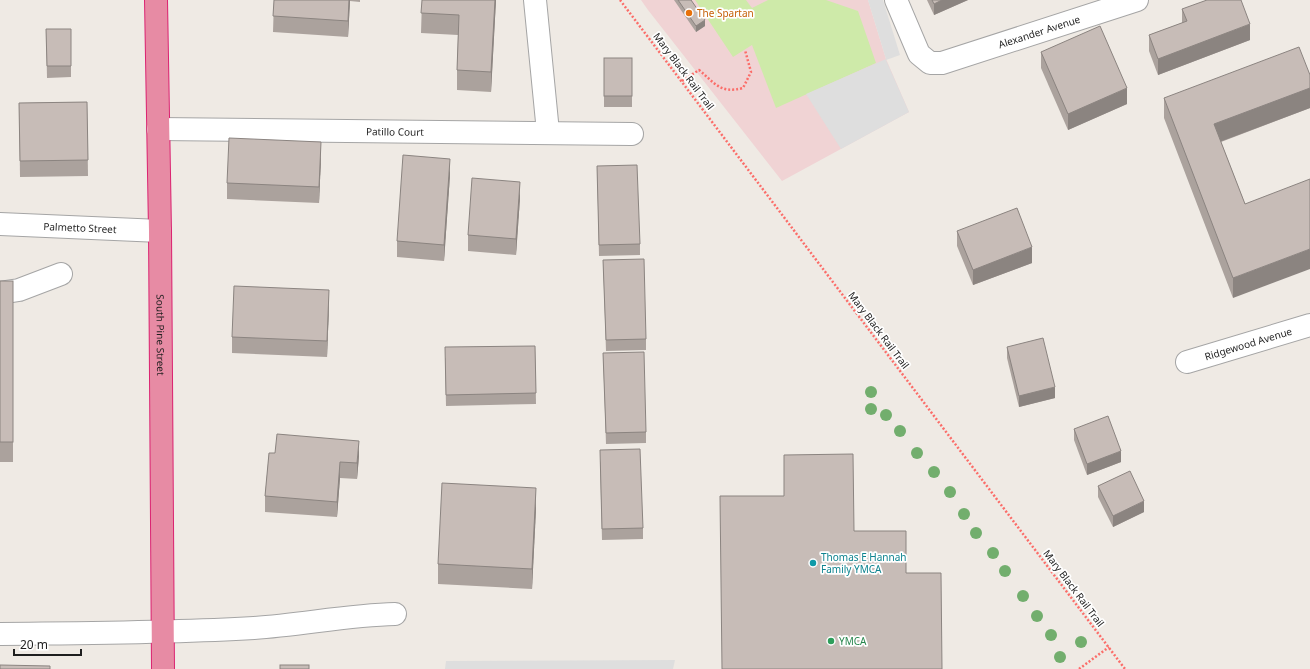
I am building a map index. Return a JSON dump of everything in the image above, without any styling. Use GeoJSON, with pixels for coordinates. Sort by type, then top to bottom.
{"type":"FeatureCollection","features":[{"type":"Feature","properties":{"kind":"highway","name":"South Pine Street"},"geometry":{"type":"LineString","coordinates":[[156,0],[160,231],[163,669]]}},
{"type":"Feature","properties":{"kind":"street"},"geometry":{"type":"LineString","coordinates":[[535,0],[548,132]]}},
{"type":"Feature","properties":{"kind":"street","name":"Alexander Avenue"},"geometry":{"type":"LineString","coordinates":[[896,0],[919,54],[930,63],[942,63],[1137,0]]}},
{"type":"Feature","properties":{"kind":"street","name":"Patillo Court"},"geometry":{"type":"LineString","coordinates":[[158,129],[632,134]]}},
{"type":"Feature","properties":{"kind":"street","name":"Palmetto Street"},"geometry":{"type":"LineString","coordinates":[[0,224],[160,231]]}},
{"type":"Feature","properties":{"kind":"street"},"geometry":{"type":"LineString","coordinates":[[0,293],[19,290],[62,274]]}},
{"type":"Feature","properties":{"kind":"street","name":"Ridgewood Avenue"},"geometry":{"type":"LineString","coordinates":[[1187,362],[1310,326]]}},
{"type":"Feature","properties":{"kind":"street"},"geometry":{"type":"LineString","coordinates":[[0,634],[255,628],[372,615],[395,614]]}},
{"type":"Feature","properties":{"kind":"path","name":"Mary Black Rail Trail"},"geometry":{"type":"LineString","coordinates":[[620,0],[1125,669]]}},
{"type":"Feature","properties":{"kind":"path"},"geometry":{"type":"LineString","coordinates":[[682,82],[699,70],[722,89],[732,91],[743,88],[751,72],[745,50]]}},
{"type":"Feature","properties":{"kind":"path"},"geometry":{"type":"LineString","coordinates":[[1079,669],[1109,647]]}},
{"type":"Feature","properties":{"kind":"shaded area"},"geometry":{"type":"Polygon","coordinates":[[[641,0],[868,0],[886,59],[909,112],[782,181],[641,0]]]}},
{"type":"Feature","properties":{"kind":"shaded area"},"geometry":{"type":"Polygon","coordinates":[[[868,0],[883,0],[900,55],[886,60],[909,112],[841,149],[806,94],[886,59],[868,0]]]}},
{"type":"Feature","properties":{"kind":"shaded area"},"geometry":{"type":"Polygon","coordinates":[[[675,660],[673,669],[445,669],[446,661],[675,660]]]}},
{"type":"Feature","properties":{"kind":"green space"},"geometry":{"type":"Polygon","coordinates":[[[695,0],[746,0],[752,8],[768,0],[826,0],[858,11],[876,63],[776,108],[752,45],[733,57],[695,0]]]}},
{"type":"Feature","properties":{"kind":"building"},"geometry":{"type":"Polygon","coordinates":[[[274,0],[349,0],[348,21],[273,16],[274,0]]]}},
{"type":"Feature","properties":{"kind":"building"},"geometry":{"type":"Polygon","coordinates":[[[422,0],[495,0],[491,72],[457,70],[459,15],[421,13],[422,0]]]}},
{"type":"Feature","properties":{"kind":"building"},"geometry":{"type":"Polygon","coordinates":[[[678,0],[691,0],[705,20],[696,26],[678,0]]]}},
{"type":"Feature","properties":{"kind":"building"},"geometry":{"type":"Polygon","coordinates":[[[932,0],[942,0],[934,4],[932,0]]]}},
{"type":"Feature","properties":{"kind":"building"},"geometry":{"type":"Polygon","coordinates":[[[1207,0],[1241,0],[1250,24],[1158,59],[1149,35],[1187,21],[1182,9],[1207,0]]]}},
{"type":"Feature","properties":{"kind":"building"},"geometry":{"type":"Polygon","coordinates":[[[1100,26],[1127,88],[1068,114],[1041,52],[1100,26]]]}},
{"type":"Feature","properties":{"kind":"building"},"geometry":{"type":"Polygon","coordinates":[[[46,29],[71,29],[71,66],[47,66],[46,29]]]}},
{"type":"Feature","properties":{"kind":"building"},"geometry":{"type":"Polygon","coordinates":[[[1299,47],[1310,75],[1310,88],[1214,124],[1245,204],[1310,179],[1310,249],[1233,278],[1164,98],[1299,47]]]}},
{"type":"Feature","properties":{"kind":"building"},"geometry":{"type":"Polygon","coordinates":[[[604,58],[632,58],[632,96],[604,96],[604,58]]]}},
{"type":"Feature","properties":{"kind":"building"},"geometry":{"type":"Polygon","coordinates":[[[87,102],[88,160],[20,161],[19,103],[87,102]]]}},
{"type":"Feature","properties":{"kind":"building"},"geometry":{"type":"Polygon","coordinates":[[[229,138],[321,142],[319,187],[227,183],[229,138]]]}},
{"type":"Feature","properties":{"kind":"building"},"geometry":{"type":"Polygon","coordinates":[[[403,155],[450,159],[444,245],[397,241],[403,155]]]}},
{"type":"Feature","properties":{"kind":"building"},"geometry":{"type":"Polygon","coordinates":[[[637,165],[640,244],[599,245],[597,166],[637,165]]]}},
{"type":"Feature","properties":{"kind":"building"},"geometry":{"type":"Polygon","coordinates":[[[472,178],[520,182],[516,239],[468,235],[472,178]]]}},
{"type":"Feature","properties":{"kind":"building"},"geometry":{"type":"Polygon","coordinates":[[[1017,208],[1032,247],[973,270],[957,231],[1017,208]]]}},
{"type":"Feature","properties":{"kind":"building"},"geometry":{"type":"Polygon","coordinates":[[[644,259],[646,339],[606,340],[603,260],[644,259]]]}},
{"type":"Feature","properties":{"kind":"building"},"geometry":{"type":"Polygon","coordinates":[[[0,281],[13,281],[13,442],[0,442],[0,281]]]}},
{"type":"Feature","properties":{"kind":"building"},"geometry":{"type":"Polygon","coordinates":[[[234,286],[329,290],[327,341],[232,337],[234,286]]]}},
{"type":"Feature","properties":{"kind":"building"},"geometry":{"type":"Polygon","coordinates":[[[1043,338],[1055,387],[1019,396],[1007,347],[1043,338]]]}},
{"type":"Feature","properties":{"kind":"building"},"geometry":{"type":"Polygon","coordinates":[[[535,346],[536,393],[446,395],[445,347],[535,346]]]}},
{"type":"Feature","properties":{"kind":"building"},"geometry":{"type":"Polygon","coordinates":[[[644,352],[646,432],[606,433],[603,353],[644,352]]]}},
{"type":"Feature","properties":{"kind":"building"},"geometry":{"type":"Polygon","coordinates":[[[1108,416],[1121,451],[1087,464],[1074,429],[1108,416]]]}},
{"type":"Feature","properties":{"kind":"building"},"geometry":{"type":"Polygon","coordinates":[[[277,434],[359,441],[357,463],[340,462],[337,502],[265,496],[269,453],[275,453],[277,434]]]}},
{"type":"Feature","properties":{"kind":"building"},"geometry":{"type":"Polygon","coordinates":[[[640,449],[643,528],[602,529],[600,450],[640,449]]]}},
{"type":"Feature","properties":{"kind":"building","name":"Thomas E Hannah Family YMCA"},"geometry":{"type":"Polygon","coordinates":[[[853,454],[854,531],[906,531],[906,573],[941,573],[942,669],[722,669],[720,496],[784,496],[784,455],[853,454]]]}},
{"type":"Feature","properties":{"kind":"building"},"geometry":{"type":"Polygon","coordinates":[[[1130,471],[1144,501],[1113,516],[1098,486],[1130,471]]]}},
{"type":"Feature","properties":{"kind":"building"},"geometry":{"type":"Polygon","coordinates":[[[442,483],[536,488],[532,569],[438,564],[442,483]]]}},
{"type":"Feature","properties":{"kind":"building"},"geometry":{"type":"Polygon","coordinates":[[[0,665],[50,666],[50,669],[0,669],[0,665]]]}},
{"type":"Feature","properties":{"kind":"building"},"geometry":{"type":"Polygon","coordinates":[[[280,665],[309,665],[309,669],[280,669],[280,665]]]}},
{"type":"Feature","properties":{"kind":"place","name":"The Spartan"},"geometry":{"type":"Point","coordinates":[689,13]}},
{"type":"Feature","properties":{"kind":"place","name":"Thomas E Hannah Family YMCA"},"geometry":{"type":"Point","coordinates":[813,563]}},
{"type":"Feature","properties":{"kind":"place","name":"YMCA"},"geometry":{"type":"Point","coordinates":[831,641]}}]}
